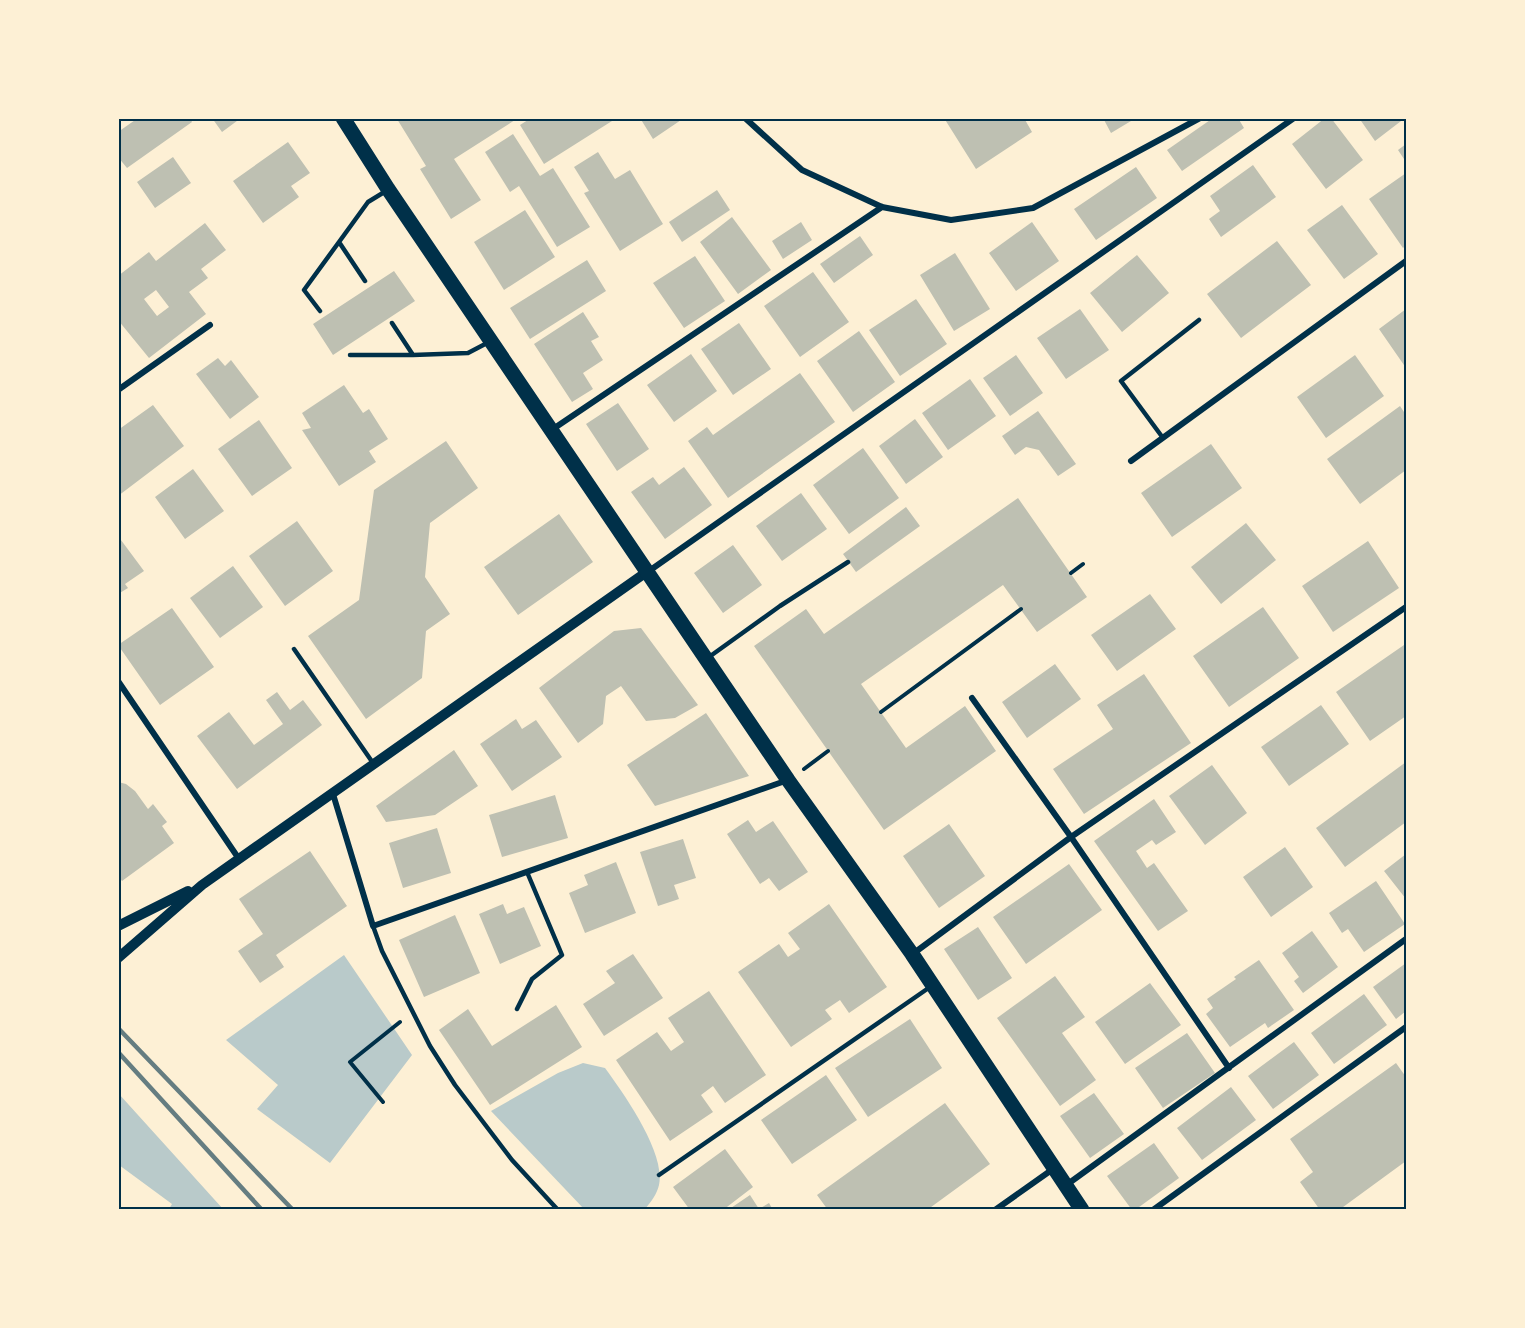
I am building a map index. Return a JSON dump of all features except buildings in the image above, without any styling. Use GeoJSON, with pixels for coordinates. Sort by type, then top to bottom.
{"type":"FeatureCollection","features":[{"type":"Feature","properties":{"kind":"main road"},"geometry":{"type":"LineString","coordinates":[[343,118],[388,189],[553,429],[788,780],[912,954],[1082,1209]]}},
{"type":"Feature","properties":{"kind":"street"},"geometry":{"type":"LineString","coordinates":[[745,118],[802,170],[882,207],[951,220],[1033,208],[1200,118]]}},
{"type":"Feature","properties":{"kind":"street"},"geometry":{"type":"LineString","coordinates":[[118,958],[202,885],[1294,118]]}},
{"type":"Feature","properties":{"kind":"street"},"geometry":{"type":"LineString","coordinates":[[553,429],[882,207]]}},
{"type":"Feature","properties":{"kind":"street"},"geometry":{"type":"LineString","coordinates":[[1131,461],[1407,261]]}},
{"type":"Feature","properties":{"kind":"street"},"geometry":{"type":"LineString","coordinates":[[118,390],[210,325]]}},
{"type":"Feature","properties":{"kind":"street"},"geometry":{"type":"LineString","coordinates":[[912,954],[1071,837],[1407,607]]}},
{"type":"Feature","properties":{"kind":"street"},"geometry":{"type":"LineString","coordinates":[[118,681],[239,859]]}},
{"type":"Feature","properties":{"kind":"street"},"geometry":{"type":"LineString","coordinates":[[972,698],[1071,837],[1229,1068]]}},
{"type":"Feature","properties":{"kind":"street"},"geometry":{"type":"LineString","coordinates":[[333,794],[373,926],[788,780]]}},
{"type":"Feature","properties":{"kind":"street"},"geometry":{"type":"LineString","coordinates":[[118,926],[202,885]]}},
{"type":"Feature","properties":{"kind":"street"},"geometry":{"type":"LineString","coordinates":[[1065,1186],[1407,939]]}},
{"type":"Feature","properties":{"kind":"street"},"geometry":{"type":"LineString","coordinates":[[1153,1209],[1407,1027]]}},
{"type":"Feature","properties":{"kind":"street"},"geometry":{"type":"LineString","coordinates":[[995,1209],[1053,1168]]}},
{"type":"Feature","properties":{"kind":"lane"},"geometry":{"type":"LineString","coordinates":[[320,311],[304,290],[368,202],[388,189]]}},
{"type":"Feature","properties":{"kind":"lane"},"geometry":{"type":"LineString","coordinates":[[339,242],[365,281]]}},
{"type":"Feature","properties":{"kind":"lane"},"geometry":{"type":"LineString","coordinates":[[1163,438],[1121,381],[1199,320]]}},
{"type":"Feature","properties":{"kind":"lane"},"geometry":{"type":"LineString","coordinates":[[393,323],[414,354]]}},
{"type":"Feature","properties":{"kind":"lane"},"geometry":{"type":"LineString","coordinates":[[350,355],[468,353],[491,340]]}},
{"type":"Feature","properties":{"kind":"lane"},"geometry":{"type":"LineString","coordinates":[[707,659],[780,606],[848,562]]}},
{"type":"Feature","properties":{"kind":"lane"},"geometry":{"type":"LineString","coordinates":[[294,649],[375,765]]}},
{"type":"Feature","properties":{"kind":"lane"},"geometry":{"type":"LineString","coordinates":[[517,1009],[532,979],[562,955],[526,872]]}},
{"type":"Feature","properties":{"kind":"lane"},"geometry":{"type":"LineString","coordinates":[[373,926],[382,951],[430,1046],[455,1085],[512,1160],[558,1209]]}},
{"type":"Feature","properties":{"kind":"lane"},"geometry":{"type":"LineString","coordinates":[[659,1176],[933,985]]}},
{"type":"Feature","properties":{"kind":"path"},"geometry":{"type":"LineString","coordinates":[[1071,573],[1083,564]]}},
{"type":"Feature","properties":{"kind":"path"},"geometry":{"type":"LineString","coordinates":[[881,712],[1020,609]]}},
{"type":"Feature","properties":{"kind":"path"},"geometry":{"type":"LineString","coordinates":[[788,780],[828,751]]}},
{"type":"Feature","properties":{"kind":"path"},"geometry":{"type":"LineString","coordinates":[[383,1102],[350,1062],[413,1012]]}},
{"type":"Feature","properties":{"kind":"shaded area"},"geometry":{"type":"Polygon","coordinates":[[[344,955],[412,1055],[330,1163],[257,1109],[278,1085],[226,1040],[344,955]]]}},
{"type":"Feature","properties":{"kind":"shaded area"},"geometry":{"type":"Polygon","coordinates":[[[583,1063],[605,1068],[642,1124],[650,1141],[656,1157],[659,1185],[654,1198],[645,1209],[584,1209],[491,1111],[558,1073],[583,1063]]]}},
{"type":"Feature","properties":{"kind":"shaded area"},"geometry":{"type":"Polygon","coordinates":[[[118,1094],[223,1209],[169,1209],[172,1204],[119,1165],[118,1094]]]}},
{"type":"Feature","properties":{"kind":"railway"},"geometry":{"type":"LineString","coordinates":[[118,1028],[293,1210]]}},
{"type":"Feature","properties":{"kind":"railway"},"geometry":{"type":"LineString","coordinates":[[118,1052],[262,1210]]}}]}
